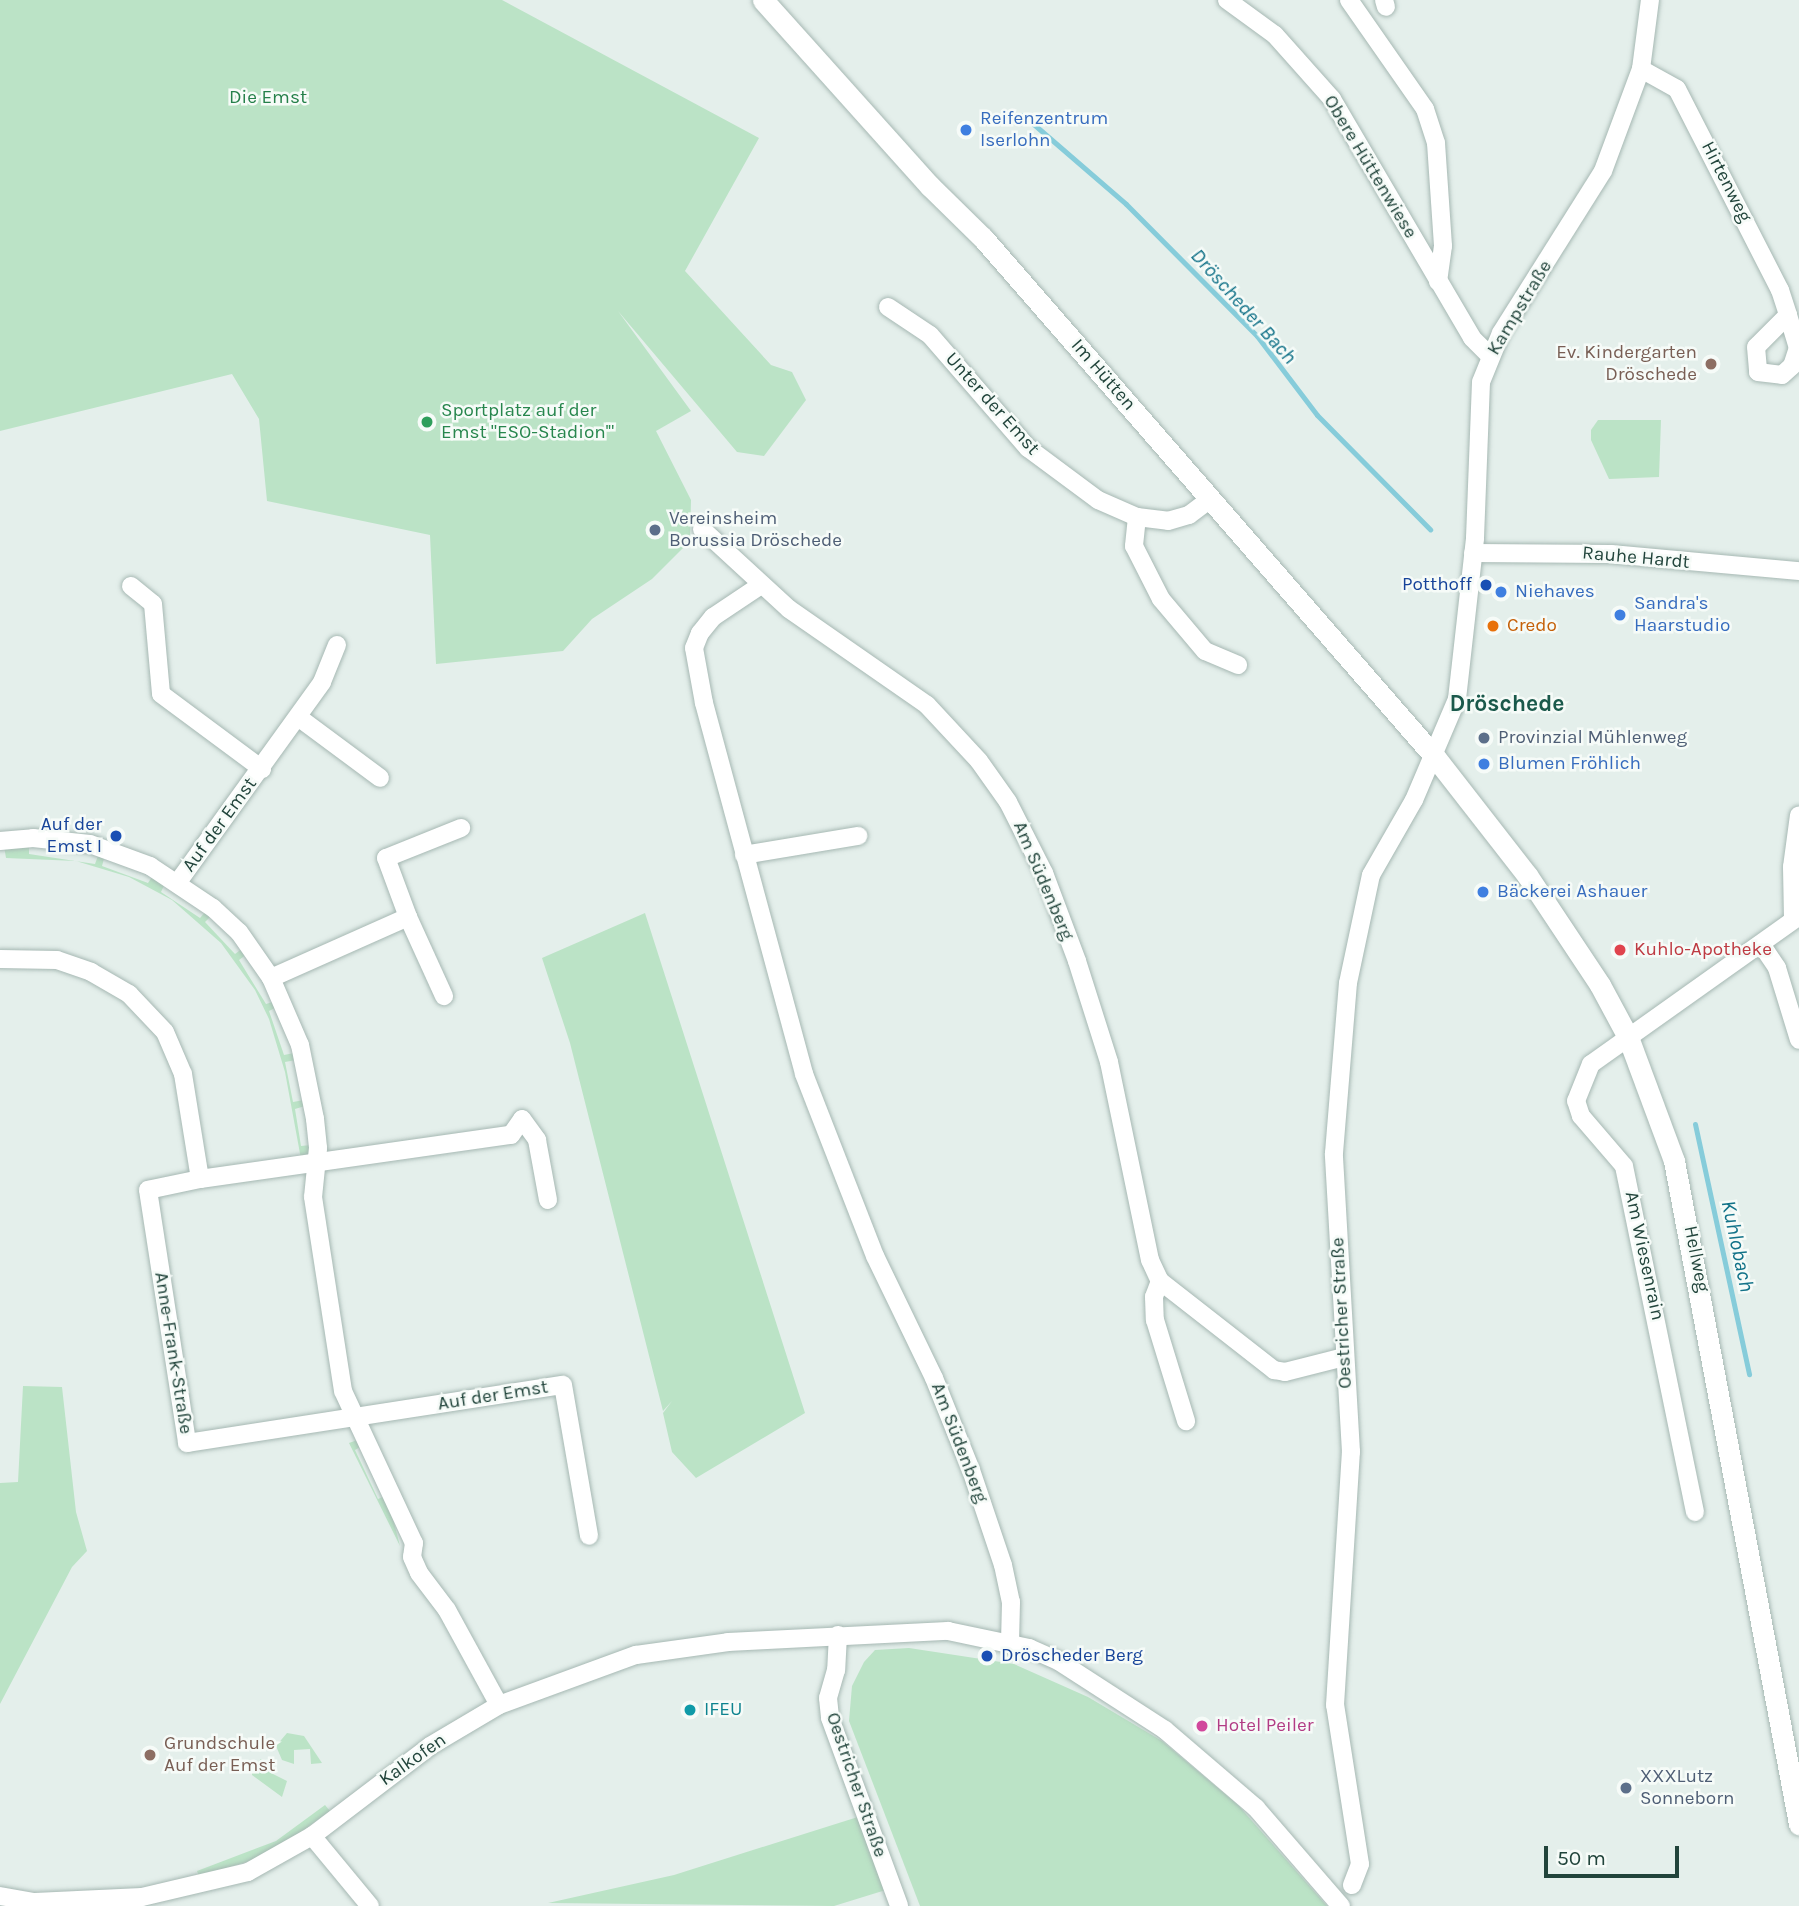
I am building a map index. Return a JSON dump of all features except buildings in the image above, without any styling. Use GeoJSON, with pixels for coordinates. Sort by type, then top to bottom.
{"type":"FeatureCollection","features":[{"type":"Feature","properties":{"kind":"street","name":"Im Hütten"},"geometry":{"type":"LineString","coordinates":[[764,0],[921,177],[983,237],[1435,757]]}},
{"type":"Feature","properties":{"kind":"street","name":"Obere Hüttenwiese"},"geometry":{"type":"LineString","coordinates":[[1227,0],[1275,35],[1332,99],[1472,338],[1489,355]]}},
{"type":"Feature","properties":{"kind":"street"},"geometry":{"type":"LineString","coordinates":[[1349,0],[1425,108],[1436,143],[1443,246],[1438,282]]}},
{"type":"Feature","properties":{"kind":"street","name":"Kampstraße"},"geometry":{"type":"LineString","coordinates":[[1435,757],[1457,699],[1473,553],[1478,405],[1489,355],[1603,171],[1641,69],[1650,0]]}},
{"type":"Feature","properties":{"kind":"street","name":"Hirtenweg"},"geometry":{"type":"LineString","coordinates":[[1641,69],[1677,89],[1756,241],[1788,314]]}},
{"type":"Feature","properties":{"kind":"street","name":"Unter der Emst"},"geometry":{"type":"LineString","coordinates":[[888,307],[930,335],[1028,448],[1060,475],[1137,517],[1168,521],[1189,515],[1209,500]]}},
{"type":"Feature","properties":{"kind":"street"},"geometry":{"type":"LineString","coordinates":[[1137,517],[1134,546],[1161,599],[1205,650],[1238,664]]}},
{"type":"Feature","properties":{"kind":"street","name":"Am Südenberg"},"geometry":{"type":"LineString","coordinates":[[702,529],[761,585],[927,705],[979,761],[1008,802],[1044,873],[1077,961],[1109,1062],[1150,1260],[1160,1281],[1154,1297],[1155,1320],[1186,1421]]}},
{"type":"Feature","properties":{"kind":"street","name":"Rauhe Hardt"},"geometry":{"type":"LineString","coordinates":[[1473,553],[1611,554],[1799,571]]}},
{"type":"Feature","properties":{"kind":"street","name":"Am Südenberg"},"geometry":{"type":"LineString","coordinates":[[761,585],[713,617],[695,648],[704,704],[804,1074],[875,1256],[934,1378],[994,1535],[1011,1602],[1010,1642]]}},
{"type":"Feature","properties":{"kind":"street","name":"Auf der Emst"},"geometry":{"type":"LineString","coordinates":[[131,586],[153,604],[161,694],[262,769]]}},
{"type":"Feature","properties":{"kind":"street","name":"Auf der Emst"},"geometry":{"type":"LineString","coordinates":[[178,882],[262,769],[322,682],[337,645]]}},
{"type":"Feature","properties":{"kind":"street"},"geometry":{"type":"LineString","coordinates":[[298,717],[380,778]]}},
{"type":"Feature","properties":{"kind":"street","name":"Hellweg"},"geometry":{"type":"LineString","coordinates":[[1435,757],[1561,923],[1628,1037],[1671,1151],[1688,1221],[1799,1824]]}},
{"type":"Feature","properties":{"kind":"street","name":"Oestricher Straße"},"geometry":{"type":"LineString","coordinates":[[1352,1885],[1360,1864],[1335,1705],[1351,1452],[1334,1153],[1348,982],[1371,875],[1435,757]]}},
{"type":"Feature","properties":{"kind":"street"},"geometry":{"type":"LineString","coordinates":[[1628,1037],[1796,917],[1792,867],[1799,815]]}},
{"type":"Feature","properties":{"kind":"street"},"geometry":{"type":"LineString","coordinates":[[444,996],[408,917],[386,858],[461,828]]}},
{"type":"Feature","properties":{"kind":"street"},"geometry":{"type":"LineString","coordinates":[[744,855],[858,836]]}},
{"type":"Feature","properties":{"kind":"street","name":"Auf der Emst"},"geometry":{"type":"LineString","coordinates":[[0,841],[33,838],[90,844],[133,858],[178,882],[239,932],[271,978],[300,1045],[315,1119],[317,1166],[313,1197],[343,1391],[414,1543],[412,1557],[419,1573],[447,1610],[499,1705]]}},
{"type":"Feature","properties":{"kind":"street"},"geometry":{"type":"LineString","coordinates":[[271,978],[408,917]]}},
{"type":"Feature","properties":{"kind":"street"},"geometry":{"type":"LineString","coordinates":[[1761,944],[1777,968],[1799,1040]]}},
{"type":"Feature","properties":{"kind":"street"},"geometry":{"type":"LineString","coordinates":[[0,959],[57,960],[91,972],[129,994],[165,1032],[183,1074],[200,1179]]}},
{"type":"Feature","properties":{"kind":"street","name":"Am Wiesenrain"},"geometry":{"type":"LineString","coordinates":[[1628,1037],[1591,1064],[1576,1101],[1581,1116],[1624,1166],[1695,1512]]}},
{"type":"Feature","properties":{"kind":"street"},"geometry":{"type":"LineString","coordinates":[[317,1166],[511,1135],[522,1119],[537,1140],[548,1200]]}},
{"type":"Feature","properties":{"kind":"street","name":"Anne-Frank-Straße"},"geometry":{"type":"LineString","coordinates":[[317,1166],[200,1179],[148,1190],[187,1443],[355,1418]]}},
{"type":"Feature","properties":{"kind":"street"},"geometry":{"type":"LineString","coordinates":[[1160,1281],[1274,1370],[1285,1372],[1344,1357]]}},
{"type":"Feature","properties":{"kind":"street","name":"Auf der Emst"},"geometry":{"type":"LineString","coordinates":[[355,1418],[563,1385],[589,1536]]}},
{"type":"Feature","properties":{"kind":"street"},"geometry":{"type":"LineString","coordinates":[[838,1635],[948,1632],[1010,1642],[1060,1662],[1119,1698],[1204,1760],[1256,1808],[1341,1906]]}},
{"type":"Feature","properties":{"kind":"street","name":"Oestricher Straße"},"geometry":{"type":"LineString","coordinates":[[838,1635],[836,1670],[828,1699],[830,1718],[899,1906]]}},
{"type":"Feature","properties":{"kind":"street","name":"Kalkofen"},"geometry":{"type":"LineString","coordinates":[[0,1896],[66,1902],[193,1888],[248,1872],[312,1836],[430,1746],[499,1705],[636,1656],[705,1644],[838,1635]]}},
{"type":"Feature","properties":{"kind":"street"},"geometry":{"type":"LineString","coordinates":[[312,1836],[370,1906]]}},
{"type":"Feature","properties":{"kind":"green space","name":"Die Emst"},"geometry":{"type":"Polygon","coordinates":[[[0,0],[502,0],[759,138],[685,271],[771,365],[792,372],[806,400],[764,456],[737,452],[618,311],[691,411],[656,431],[691,500],[690,541],[652,579],[592,619],[563,651],[436,664],[430,535],[267,501],[259,419],[232,374],[0,431],[0,0]]]}},
{"type":"Feature","properties":{"kind":"green space"},"geometry":{"type":"Polygon","coordinates":[[[1598,420],[1661,420],[1659,477],[1609,479],[1591,440],[1591,430],[1598,420]]]}},
{"type":"Feature","properties":{"kind":"green space"},"geometry":{"type":"Polygon","coordinates":[[[29,844],[29,854],[75,861],[6,858],[4,846],[29,844]]]}},
{"type":"Feature","properties":{"kind":"green space"},"geometry":{"type":"Polygon","coordinates":[[[99,853],[105,855],[102,866],[148,883],[154,874],[166,881],[161,892],[200,918],[207,910],[212,915],[205,922],[235,954],[243,948],[247,954],[239,960],[266,1004],[276,1001],[279,1006],[269,1011],[284,1055],[294,1053],[296,1060],[285,1062],[293,1102],[304,1100],[305,1106],[295,1109],[301,1146],[311,1145],[308,1155],[301,1159],[285,1072],[269,1019],[255,990],[221,943],[172,900],[129,877],[77,861],[95,864],[99,853]]]}},
{"type":"Feature","properties":{"kind":"green space"},"geometry":{"type":"Polygon","coordinates":[[[645,913],[805,1413],[696,1478],[672,1452],[663,1413],[672,1401],[663,1411],[570,1043],[542,958],[645,913]]]}},
{"type":"Feature","properties":{"kind":"green space"},"geometry":{"type":"Polygon","coordinates":[[[23,1386],[62,1387],[76,1512],[87,1551],[72,1567],[0,1704],[0,1483],[18,1482],[23,1386]]]}},
{"type":"Feature","properties":{"kind":"green space"},"geometry":{"type":"Polygon","coordinates":[[[360,1439],[364,1445],[355,1450],[378,1499],[387,1495],[400,1546],[349,1443],[360,1439]]]}},
{"type":"Feature","properties":{"kind":"green space"},"geometry":{"type":"Polygon","coordinates":[[[909,1648],[1014,1664],[1088,1697],[1162,1741],[1238,1805],[1327,1906],[920,1906],[849,1721],[852,1686],[864,1662],[875,1650],[909,1648]]]}},
{"type":"Feature","properties":{"kind":"green space"},"geometry":{"type":"Polygon","coordinates":[[[287,1733],[304,1736],[322,1763],[311,1764],[310,1749],[294,1750],[294,1764],[282,1760],[276,1746],[287,1733]]]}},
{"type":"Feature","properties":{"kind":"green space"},"geometry":{"type":"Polygon","coordinates":[[[261,1759],[269,1772],[287,1781],[282,1797],[252,1775],[252,1767],[261,1759]]]}},
{"type":"Feature","properties":{"kind":"green space"},"geometry":{"type":"Polygon","coordinates":[[[325,1805],[330,1811],[284,1844],[250,1861],[199,1876],[197,1871],[276,1841],[325,1805]]]}},
{"type":"Feature","properties":{"kind":"green space"},"geometry":{"type":"Polygon","coordinates":[[[861,1816],[889,1889],[834,1906],[548,1903],[674,1875],[861,1816]]]}},
{"type":"Feature","properties":{"kind":"waterway","name":"Dröscheder Bach"},"geometry":{"type":"LineString","coordinates":[[1023,115],[1126,204],[1257,336],[1317,415],[1430,529]]}},
{"type":"Feature","properties":{"kind":"waterway","name":"Kuhlobach"},"geometry":{"type":"LineString","coordinates":[[1695,1124],[1749,1374]]}},
{"type":"Feature","properties":{"kind":"place","name":"Reifenzentrum Iserlohn"},"geometry":{"type":"Point","coordinates":[966,130]}},
{"type":"Feature","properties":{"kind":"place","name":"Ev. Kindergarten Dröschede"},"geometry":{"type":"Point","coordinates":[1711,364]}},
{"type":"Feature","properties":{"kind":"place","name":"Sportplatz auf der Emst \"ESO-Stadion'\""},"geometry":{"type":"Point","coordinates":[427,422]}},
{"type":"Feature","properties":{"kind":"place","name":"Vereinsheim Borussia Dröschede"},"geometry":{"type":"Point","coordinates":[655,530]}},
{"type":"Feature","properties":{"kind":"place","name":"Potthoff"},"geometry":{"type":"Point","coordinates":[1486,585]}},
{"type":"Feature","properties":{"kind":"place","name":"Niehaves"},"geometry":{"type":"Point","coordinates":[1501,592]}},
{"type":"Feature","properties":{"kind":"place","name":"Sandra's Haarstudio"},"geometry":{"type":"Point","coordinates":[1620,615]}},
{"type":"Feature","properties":{"kind":"place","name":"Credo"},"geometry":{"type":"Point","coordinates":[1493,626]}},
{"type":"Feature","properties":{"kind":"place","name":"Provinzial Mühlenweg"},"geometry":{"type":"Point","coordinates":[1484,738]}},
{"type":"Feature","properties":{"kind":"place","name":"Blumen Fröhlich"},"geometry":{"type":"Point","coordinates":[1484,764]}},
{"type":"Feature","properties":{"kind":"place","name":"Auf der Emst I"},"geometry":{"type":"Point","coordinates":[116,836]}},
{"type":"Feature","properties":{"kind":"place","name":"Bäckerei Ashauer"},"geometry":{"type":"Point","coordinates":[1483,892]}},
{"type":"Feature","properties":{"kind":"place","name":"Kuhlo-Apotheke"},"geometry":{"type":"Point","coordinates":[1620,950]}},
{"type":"Feature","properties":{"kind":"place","name":"Dröscheder Berg"},"geometry":{"type":"Point","coordinates":[987,1656]}},
{"type":"Feature","properties":{"kind":"place","name":"IFEU"},"geometry":{"type":"Point","coordinates":[690,1710]}},
{"type":"Feature","properties":{"kind":"place","name":"Hotel Peiler"},"geometry":{"type":"Point","coordinates":[1202,1726]}},
{"type":"Feature","properties":{"kind":"place","name":"Grundschule Auf der Emst"},"geometry":{"type":"Point","coordinates":[150,1755]}},
{"type":"Feature","properties":{"kind":"place","name":"XXXLutz Sonneborn"},"geometry":{"type":"Point","coordinates":[1626,1788]}},
{"type":"Feature","properties":{"kind":"district","name":"Dröschede"},"geometry":{"type":"Point","coordinates":[1507,704]}}]}
